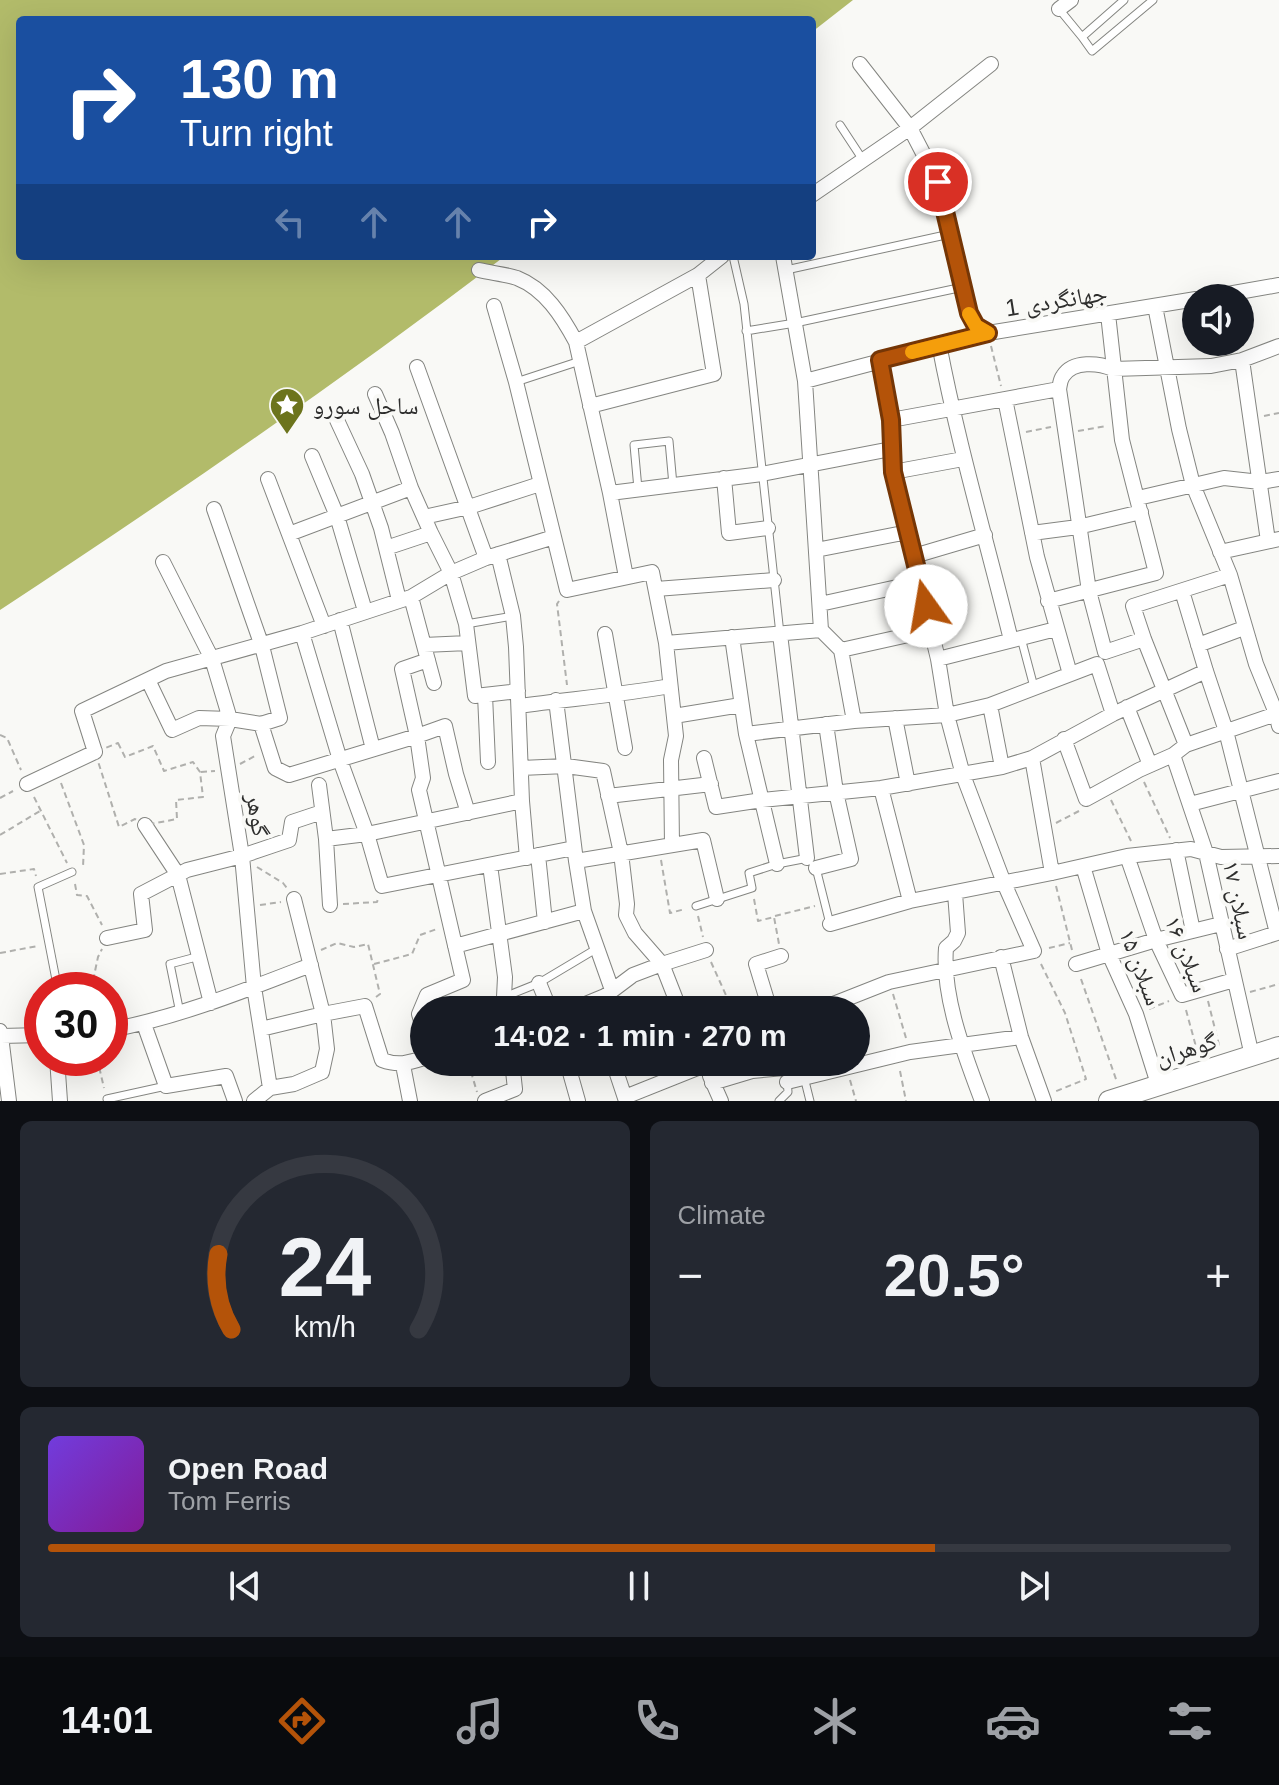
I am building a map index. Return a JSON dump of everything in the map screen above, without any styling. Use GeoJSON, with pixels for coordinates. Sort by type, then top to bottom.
{"type":"FeatureCollection","features":[{"type":"Feature","properties":{"kind":"street","name":"جهانگردی 1"},"geometry":{"type":"LineString","coordinates":[[860,64],[910,128],[938,182],[969,313],[976,326],[988,333],[1182,301]]}},
{"type":"Feature","properties":{"kind":"street"},"geometry":{"type":"LineString","coordinates":[[816,192],[910,128],[991,64]]}},
{"type":"Feature","properties":{"kind":"street"},"geometry":{"type":"LineString","coordinates":[[576,342],[698,275],[717,260]]}},
{"type":"Feature","properties":{"kind":"street"},"geometry":{"type":"LineString","coordinates":[[785,263],[805,381],[821,630],[841,650],[854,721]]}},
{"type":"Feature","properties":{"kind":"street"},"geometry":{"type":"LineString","coordinates":[[479,270],[518,279],[545,296],[564,319],[576,342],[626,577]]}},
{"type":"Feature","properties":{"kind":"street"},"geometry":{"type":"LineString","coordinates":[[590,406],[714,374],[698,275]]}},
{"type":"Feature","properties":{"kind":"street"},"geometry":{"type":"LineString","coordinates":[[1254,289],[1279,285]]}},
{"type":"Feature","properties":{"kind":"street"},"geometry":{"type":"LineString","coordinates":[[494,306],[567,590],[652,572],[666,643],[676,736],[671,760],[665,846]]}},
{"type":"Feature","properties":{"kind":"street"},"geometry":{"type":"LineString","coordinates":[[1064,739],[1086,799],[1173,755],[1186,745],[1278,717],[1256,664],[1230,575],[1193,485],[1155,306]]}},
{"type":"Feature","properties":{"kind":"street"},"geometry":{"type":"LineString","coordinates":[[1048,601],[1156,573],[1122,440],[1108,314]]}},
{"type":"Feature","properties":{"kind":"street"},"geometry":{"type":"LineString","coordinates":[[805,381],[988,333]]}},
{"type":"Feature","properties":{"kind":"street"},"geometry":{"type":"LineString","coordinates":[[939,344],[963,459],[1016,639]]}},
{"type":"Feature","properties":{"kind":"street"},"geometry":{"type":"LineString","coordinates":[[1144,639],[1105,652],[1089,591],[1078,527],[1059,389],[1063,376],[1085,364],[1100,364],[1113,369],[1211,366],[1242,360],[1279,346]]}},
{"type":"Feature","properties":{"kind":"street"},"geometry":{"type":"LineString","coordinates":[[854,996],[889,982],[1034,951],[963,775],[947,715],[938,659],[893,472],[891,420],[880,360]]}},
{"type":"Feature","properties":{"kind":"street"},"geometry":{"type":"LineString","coordinates":[[1220,552],[1273,540],[1260,482],[1242,360]]}},
{"type":"Feature","properties":{"kind":"street"},"geometry":{"type":"LineString","coordinates":[[417,367],[513,616],[522,801],[545,922]]}},
{"type":"Feature","properties":{"kind":"street"},"geometry":{"type":"LineString","coordinates":[[891,420],[1059,389]]}},
{"type":"Feature","properties":{"kind":"street"},"geometry":{"type":"LineString","coordinates":[[375,394],[411,488],[451,573],[466,624],[475,696],[562,699],[616,696],[670,686]]}},
{"type":"Feature","properties":{"kind":"street"},"geometry":{"type":"LineString","coordinates":[[1005,399],[1048,601],[1070,674]]}},
{"type":"Feature","properties":{"kind":"street"},"geometry":{"type":"LineString","coordinates":[[336,418],[362,474],[434,683]]}},
{"type":"Feature","properties":{"kind":"street"},"geometry":{"type":"LineString","coordinates":[[610,493],[762,474],[891,449]]}},
{"type":"Feature","properties":{"kind":"street"},"geometry":{"type":"LineString","coordinates":[[312,456],[337,516],[365,611]]}},
{"type":"Feature","properties":{"kind":"street"},"geometry":{"type":"LineString","coordinates":[[893,472],[963,459]]}},
{"type":"Feature","properties":{"kind":"street"},"geometry":{"type":"LineString","coordinates":[[724,478],[729,533],[768,528]]}},
{"type":"Feature","properties":{"kind":"street"},"geometry":{"type":"LineString","coordinates":[[1032,533],[1078,527],[1193,485],[1224,478],[1260,482],[1279,479]]}},
{"type":"Feature","properties":{"kind":"street"},"geometry":{"type":"LineString","coordinates":[[268,479],[324,626]]}},
{"type":"Feature","properties":{"kind":"street"},"geometry":{"type":"LineString","coordinates":[[424,517],[469,507],[540,484]]}},
{"type":"Feature","properties":{"kind":"street"},"geometry":{"type":"LineString","coordinates":[[289,534],[411,488]]}},
{"type":"Feature","properties":{"kind":"street"},"geometry":{"type":"LineString","coordinates":[[148,680],[172,730],[199,718],[261,724],[280,718],[262,646],[214,509]]}},
{"type":"Feature","properties":{"kind":"street"},"geometry":{"type":"LineString","coordinates":[[816,550],[908,532]]}},
{"type":"Feature","properties":{"kind":"street"},"geometry":{"type":"LineString","coordinates":[[386,548],[431,533]]}},
{"type":"Feature","properties":{"kind":"street"},"geometry":{"type":"LineString","coordinates":[[914,556],[985,535]]}},
{"type":"Feature","properties":{"kind":"street"},"geometry":{"type":"LineString","coordinates":[[27,784],[95,752],[82,711],[166,671],[324,626],[405,598],[451,573],[492,556],[554,537]]}},
{"type":"Feature","properties":{"kind":"street","name":"گوهر"},"geometry":{"type":"LineString","coordinates":[[163,562],[212,659],[230,719],[223,736],[242,856],[254,987],[270,1088]]}},
{"type":"Feature","properties":{"kind":"street"},"geometry":{"type":"LineString","coordinates":[[1186,745],[1133,606],[1230,575]]}},
{"type":"Feature","properties":{"kind":"street"},"geometry":{"type":"LineString","coordinates":[[656,589],[774,580]]}},
{"type":"Feature","properties":{"kind":"street"},"geometry":{"type":"LineString","coordinates":[[820,604],[920,582]]}},
{"type":"Feature","properties":{"kind":"street"},"geometry":{"type":"LineString","coordinates":[[1182,591],[1226,731],[1277,933],[1227,949]]}},
{"type":"Feature","properties":{"kind":"street"},"geometry":{"type":"LineString","coordinates":[[340,620],[373,749]]}},
{"type":"Feature","properties":{"kind":"street"},"geometry":{"type":"LineString","coordinates":[[1198,645],[1244,628]]}},
{"type":"Feature","properties":{"kind":"street"},"geometry":{"type":"LineString","coordinates":[[938,659],[1056,629]]}},
{"type":"Feature","properties":{"kind":"street"},"geometry":{"type":"LineString","coordinates":[[666,643],[821,630]]}},
{"type":"Feature","properties":{"kind":"street"},"geometry":{"type":"LineString","coordinates":[[841,650],[931,630]]}},
{"type":"Feature","properties":{"kind":"street"},"geometry":{"type":"LineString","coordinates":[[302,633],[382,886],[532,856],[621,853],[703,840],[717,899]]}},
{"type":"Feature","properties":{"kind":"street"},"geometry":{"type":"LineString","coordinates":[[605,634],[625,748]]}},
{"type":"Feature","properties":{"kind":"street"},"geometry":{"type":"LineString","coordinates":[[780,634],[799,796],[812,863],[851,859],[836,792],[826,724]]}},
{"type":"Feature","properties":{"kind":"street"},"geometry":{"type":"LineString","coordinates":[[732,637],[746,734],[777,864]]}},
{"type":"Feature","properties":{"kind":"street"},"geometry":{"type":"LineString","coordinates":[[427,996],[463,980],[419,790],[423,778],[402,669],[426,653],[468,643]]}},
{"type":"Feature","properties":{"kind":"street"},"geometry":{"type":"LineString","coordinates":[[746,734],[854,721],[947,715],[990,705],[1097,664],[1145,768]]}},
{"type":"Feature","properties":{"kind":"street"},"geometry":{"type":"LineString","coordinates":[[704,758],[716,807],[963,775],[1032,758],[1120,711],[1206,671]]}},
{"type":"Feature","properties":{"kind":"street"},"geometry":{"type":"LineString","coordinates":[[485,695],[488,762]]}},
{"type":"Feature","properties":{"kind":"street"},"geometry":{"type":"LineString","coordinates":[[562,699],[575,854],[584,911],[612,990]]}},
{"type":"Feature","properties":{"kind":"street"},"geometry":{"type":"LineString","coordinates":[[674,716],[741,705]]}},
{"type":"Feature","properties":{"kind":"street"},"geometry":{"type":"LineString","coordinates":[[990,705],[1002,767]]}},
{"type":"Feature","properties":{"kind":"street"},"geometry":{"type":"LineString","coordinates":[[895,718],[908,784]]}},
{"type":"Feature","properties":{"kind":"street"},"geometry":{"type":"LineString","coordinates":[[261,724],[275,768],[289,775],[445,726],[468,813]]}},
{"type":"Feature","properties":{"kind":"street","name":"سبلان ۱۷"},"geometry":{"type":"LineString","coordinates":[[1173,755],[1206,853],[1252,1056]]}},
{"type":"Feature","properties":{"kind":"street"},"geometry":{"type":"LineString","coordinates":[[1032,758],[1052,873]]}},
{"type":"Feature","properties":{"kind":"street"},"geometry":{"type":"LineString","coordinates":[[521,768],[566,766],[603,771],[621,853],[626,915],[635,933],[662,964],[675,996]]}},
{"type":"Feature","properties":{"kind":"street"},"geometry":{"type":"LineString","coordinates":[[1190,804],[1279,781]]}},
{"type":"Feature","properties":{"kind":"street"},"geometry":{"type":"LineString","coordinates":[[608,796],[711,784]]}},
{"type":"Feature","properties":{"kind":"street"},"geometry":{"type":"LineString","coordinates":[[319,785],[330,905]]}},
{"type":"Feature","properties":{"kind":"street"},"geometry":{"type":"LineString","coordinates":[[881,788],[910,901]]}},
{"type":"Feature","properties":{"kind":"street"},"geometry":{"type":"LineString","coordinates":[[326,839],[367,834],[522,801]]}},
{"type":"Feature","properties":{"kind":"street"},"geometry":{"type":"LineString","coordinates":[[107,938],[145,930],[141,894],[187,870],[289,840],[292,822],[322,812]]}},
{"type":"Feature","properties":{"kind":"street"},"geometry":{"type":"LineString","coordinates":[[145,825],[178,875],[211,1003]]}},
{"type":"Feature","properties":{"kind":"street"},"geometry":{"type":"LineString","coordinates":[[830,924],[910,901],[1133,855],[1191,849],[1221,857],[1279,856]]}},
{"type":"Feature","properties":{"kind":"street"},"geometry":{"type":"LineString","coordinates":[[1176,850],[1193,931]]}},
{"type":"Feature","properties":{"kind":"street","name":"سبلان ۱۶"},"geometry":{"type":"LineString","coordinates":[[1133,855],[1156,940],[1182,995]]}},
{"type":"Feature","properties":{"kind":"street"},"geometry":{"type":"LineString","coordinates":[[490,865],[505,996]]}},
{"type":"Feature","properties":{"kind":"street","name":"سبلان ۱۵"},"geometry":{"type":"LineString","coordinates":[[1083,866],[1109,954],[1136,1014],[1158,1084]]}},
{"type":"Feature","properties":{"kind":"street"},"geometry":{"type":"LineString","coordinates":[[955,893],[958,933],[946,948],[944,969],[961,1045],[982,1101]]}},
{"type":"Feature","properties":{"kind":"street"},"geometry":{"type":"LineString","coordinates":[[254,1101],[270,1088],[294,1084],[322,1072],[327,1049],[323,1014],[294,899]]}},
{"type":"Feature","properties":{"kind":"street"},"geometry":{"type":"LineString","coordinates":[[455,946],[584,911]]}},
{"type":"Feature","properties":{"kind":"street"},"geometry":{"type":"LineString","coordinates":[[1076,964],[1221,924]]}},
{"type":"Feature","properties":{"kind":"street"},"geometry":{"type":"LineString","coordinates":[[605,996],[633,975],[706,950]]}},
{"type":"Feature","properties":{"kind":"street"},"geometry":{"type":"LineString","coordinates":[[766,996],[756,964],[781,956]]}},
{"type":"Feature","properties":{"kind":"street"},"geometry":{"type":"LineString","coordinates":[[1001,957],[1021,1037],[1043,1099]]}},
{"type":"Feature","properties":{"kind":"street"},"geometry":{"type":"LineString","coordinates":[[128,1027],[211,1003],[254,987],[310,960]]}},
{"type":"Feature","properties":{"kind":"street"},"geometry":{"type":"LineString","coordinates":[[1182,995],[1234,980]]}},
{"type":"Feature","properties":{"kind":"street"},"geometry":{"type":"LineString","coordinates":[[539,983],[544,996]]}},
{"type":"Feature","properties":{"kind":"street"},"geometry":{"type":"LineString","coordinates":[[261,1029],[365,1006],[382,1060],[403,1065],[410,1063]]}},
{"type":"Feature","properties":{"kind":"street"},"geometry":{"type":"LineString","coordinates":[[144,1024],[168,1094],[226,1076],[235,1101]]}},
{"type":"Feature","properties":{"kind":"street"},"geometry":{"type":"LineString","coordinates":[[9,1101],[0,1033],[24,1034]]}},
{"type":"Feature","properties":{"kind":"street"},"geometry":{"type":"LineString","coordinates":[[870,1062],[1021,1037]]}},
{"type":"Feature","properties":{"kind":"street","name":"گوهران"},"geometry":{"type":"LineString","coordinates":[[1115,1099],[1279,1047]]}},
{"type":"Feature","properties":{"kind":"street"},"geometry":{"type":"LineString","coordinates":[[403,1065],[410,1101]]}},
{"type":"Feature","properties":{"kind":"street"},"geometry":{"type":"LineString","coordinates":[[58,1076],[60,1101]]}},
{"type":"Feature","properties":{"kind":"street"},"geometry":{"type":"LineString","coordinates":[[482,1101],[515,1089],[514,1076]]}},
{"type":"Feature","properties":{"kind":"street"},"geometry":{"type":"LineString","coordinates":[[571,1076],[578,1101]]}},
{"type":"Feature","properties":{"kind":"street"},"geometry":{"type":"LineString","coordinates":[[618,1076],[625,1099],[675,1076]]}},
{"type":"Feature","properties":{"kind":"street"},"geometry":{"type":"LineString","coordinates":[[709,1076],[721,1101]]}},
{"type":"Feature","properties":{"kind":"street"},"geometry":{"type":"LineString","coordinates":[[712,1083],[735,1076]]}},
{"type":"Feature","properties":{"kind":"lane"},"geometry":{"type":"LineString","coordinates":[[1082,37],[1124,0]]}},
{"type":"Feature","properties":{"kind":"lane"},"geometry":{"type":"LineString","coordinates":[[1065,5],[1092,51],[1153,0]]}},
{"type":"Feature","properties":{"kind":"lane"},"geometry":{"type":"LineString","coordinates":[[840,125],[863,160]]}},
{"type":"Feature","properties":{"kind":"lane"},"geometry":{"type":"LineString","coordinates":[[816,258],[950,234]]}},
{"type":"Feature","properties":{"kind":"lane"},"geometry":{"type":"LineString","coordinates":[[734,260],[744,304],[780,634]]}},
{"type":"Feature","properties":{"kind":"lane"},"geometry":{"type":"LineString","coordinates":[[746,331],[963,287]]}},
{"type":"Feature","properties":{"kind":"lane"},"geometry":{"type":"LineString","coordinates":[[516,382],[580,361]]}},
{"type":"Feature","properties":{"kind":"lane"},"geometry":{"type":"LineString","coordinates":[[638,489],[634,445],[657,442],[669,441],[673,485]]}},
{"type":"Feature","properties":{"kind":"lane"},"geometry":{"type":"LineString","coordinates":[[466,624],[513,616]]}},
{"type":"Feature","properties":{"kind":"lane"},"geometry":{"type":"LineString","coordinates":[[1016,639],[1034,687]]}},
{"type":"Feature","properties":{"kind":"lane"},"geometry":{"type":"LineString","coordinates":[[696,906],[752,888],[749,873],[777,864],[812,863],[830,924]]}},
{"type":"Feature","properties":{"kind":"lane"},"geometry":{"type":"LineString","coordinates":[[55,972],[38,887],[72,872]]}},
{"type":"Feature","properties":{"kind":"lane"},"geometry":{"type":"LineString","coordinates":[[517,996],[596,949]]}},
{"type":"Feature","properties":{"kind":"lane"},"geometry":{"type":"LineString","coordinates":[[180,1013],[170,964],[200,956]]}},
{"type":"Feature","properties":{"kind":"lane"},"geometry":{"type":"LineString","coordinates":[[779,1101],[788,1092],[786,1076]]}},
{"type":"Feature","properties":{"kind":"lane"},"geometry":{"type":"LineString","coordinates":[[804,1077],[810,1101]]}},
{"type":"Feature","properties":{"kind":"lane"},"geometry":{"type":"LineString","coordinates":[[107,1099],[168,1094]]}},
{"type":"Feature","properties":{"kind":"path"},"geometry":{"type":"LineString","coordinates":[[988,333],[1005,399]]}},
{"type":"Feature","properties":{"kind":"path"},"geometry":{"type":"LineString","coordinates":[[1012,436],[1120,424]]}},
{"type":"Feature","properties":{"kind":"path"},"geometry":{"type":"LineString","coordinates":[[562,699],[557,604],[567,590]]}},
{"type":"Feature","properties":{"kind":"path"},"geometry":{"type":"LineString","coordinates":[[0,735],[7,738],[72,872],[77,895],[87,896],[107,938],[95,972]]}},
{"type":"Feature","properties":{"kind":"path"},"geometry":{"type":"LineString","coordinates":[[118,743],[125,757],[153,746],[164,771],[193,762],[200,772],[203,797],[176,800],[177,819],[145,825],[135,819],[119,827],[95,752],[118,743]]}},
{"type":"Feature","properties":{"kind":"path"},"geometry":{"type":"LineString","coordinates":[[1145,768],[1176,850]]}},
{"type":"Feature","properties":{"kind":"path"},"geometry":{"type":"LineString","coordinates":[[56,770],[84,845],[84,867],[72,872]]}},
{"type":"Feature","properties":{"kind":"path"},"geometry":{"type":"LineString","coordinates":[[0,798],[27,784]]}},
{"type":"Feature","properties":{"kind":"path"},"geometry":{"type":"LineString","coordinates":[[1105,788],[1133,855]]}},
{"type":"Feature","properties":{"kind":"path"},"geometry":{"type":"LineString","coordinates":[[1044,829],[1087,806],[1086,799]]}},
{"type":"Feature","properties":{"kind":"path"},"geometry":{"type":"LineString","coordinates":[[0,835],[40,811]]}},
{"type":"Feature","properties":{"kind":"path"},"geometry":{"type":"LineString","coordinates":[[665,846],[670,913],[696,906]]}},
{"type":"Feature","properties":{"kind":"path"},"geometry":{"type":"LineString","coordinates":[[242,856],[283,883],[294,899],[247,907]]}},
{"type":"Feature","properties":{"kind":"path"},"geometry":{"type":"LineString","coordinates":[[0,874],[34,869],[38,887]]}},
{"type":"Feature","properties":{"kind":"path"},"geometry":{"type":"LineString","coordinates":[[1052,873],[1115,1099]]}},
{"type":"Feature","properties":{"kind":"path"},"geometry":{"type":"LineString","coordinates":[[752,888],[758,921],[826,903]]}},
{"type":"Feature","properties":{"kind":"path"},"geometry":{"type":"LineString","coordinates":[[774,917],[781,956]]}},
{"type":"Feature","properties":{"kind":"path"},"geometry":{"type":"LineString","coordinates":[[373,964],[412,954],[420,935],[450,924]]}},
{"type":"Feature","properties":{"kind":"path"},"geometry":{"type":"LineString","coordinates":[[310,960],[337,943],[354,947],[368,944],[380,994],[365,1006]]}},
{"type":"Feature","properties":{"kind":"path"},"geometry":{"type":"LineString","coordinates":[[1043,1099],[1086,1079],[1065,1013],[1034,951],[1070,943]]}},
{"type":"Feature","properties":{"kind":"path"},"geometry":{"type":"LineString","coordinates":[[0,953],[50,944]]}},
{"type":"Feature","properties":{"kind":"path"},"geometry":{"type":"LineString","coordinates":[[889,982],[904,1054],[906,1101]]}},
{"type":"Feature","properties":{"kind":"path"},"geometry":{"type":"LineString","coordinates":[[1237,996],[1279,984]]}},
{"type":"Feature","properties":{"kind":"path"},"geometry":{"type":"LineString","coordinates":[[1205,988],[1219,1038],[1212,1068]]}},
{"type":"Feature","properties":{"kind":"path"},"geometry":{"type":"LineString","coordinates":[[1136,1014],[1182,995]]}},
{"type":"Feature","properties":{"kind":"path","name":"سبلان ۱۶"},"geometry":{"type":"LineString","coordinates":[[1182,995],[1212,1068]]}},
{"type":"Feature","properties":{"kind":"path"},"geometry":{"type":"LineString","coordinates":[[101,1076],[107,1099]]}},
{"type":"Feature","properties":{"kind":"path"},"geometry":{"type":"LineString","coordinates":[[473,1076],[482,1101]]}},
{"type":"Feature","properties":{"kind":"path"},"geometry":{"type":"LineString","coordinates":[[849,1076],[856,1101]]}},
{"type":"Feature","properties":{"kind":"shaded area"},"geometry":{"type":"Polygon","coordinates":[[[0,0],[853,0],[816,29],[816,16],[16,16],[16,260],[500,260],[256,437],[0,610],[0,0]]]}},
{"type":"Feature","properties":{"kind":"slow traffic"},"geometry":{"type":"LineString","coordinates":[[912,352],[988,333],[980,330],[969,314]]}},
{"type":"Feature","properties":{"kind":"place","name":"ساحل سورو"},"geometry":{"type":"Point","coordinates":[287,436]}},
{"type":"Feature","properties":{"kind":"route"},"geometry":{"type":"LineString","coordinates":[[926,606],[893,472],[891,420],[880,360],[988,333],[976,326],[969,313],[938,182]]}}]}
